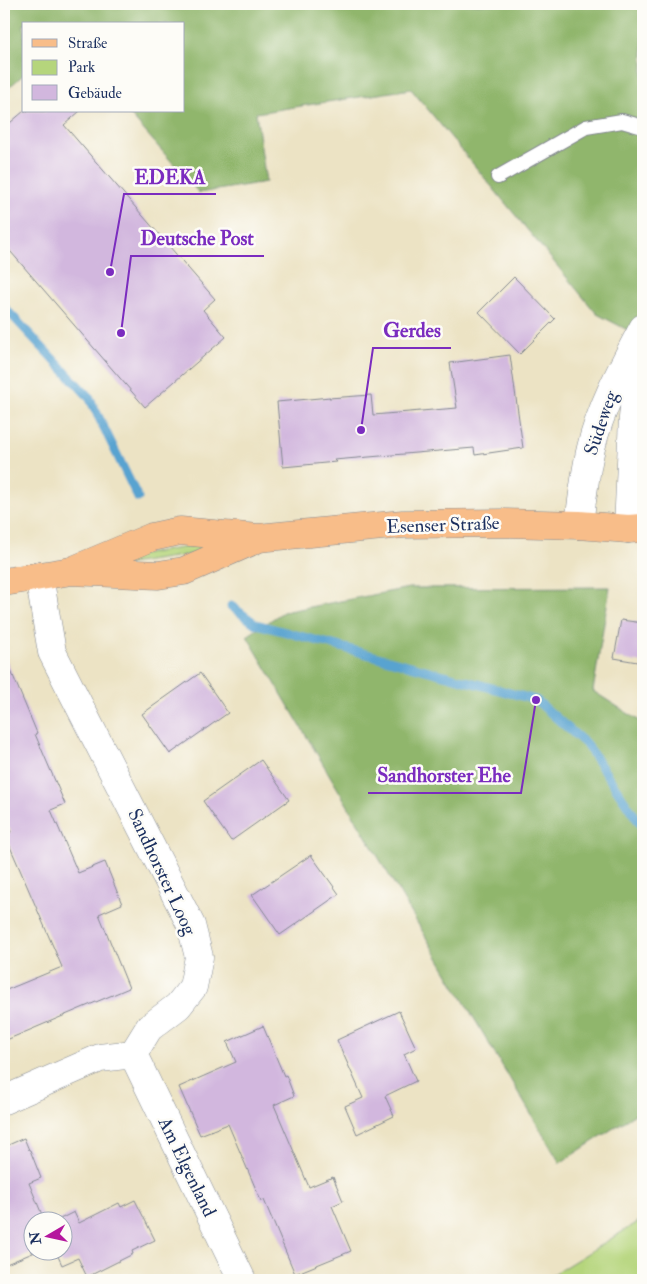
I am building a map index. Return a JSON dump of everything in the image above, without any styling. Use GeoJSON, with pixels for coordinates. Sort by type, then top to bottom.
{"type":"FeatureCollection","features":[{"type":"Feature","properties":{"kind":"main road","name":"Esenser Straße"},"geometry":{"type":"LineString","coordinates":[[71,571],[152,537],[180,531],[258,538],[403,524],[505,523],[579,525],[638,531]]}},
{"type":"Feature","properties":{"kind":"main road","name":"Esenser Straße"},"geometry":{"type":"LineString","coordinates":[[4,582],[71,571],[158,575],[184,571],[258,538]]}},
{"type":"Feature","properties":{"kind":"street","name":"Südeweg"},"geometry":{"type":"LineString","coordinates":[[579,525],[591,446],[603,409],[643,328]]}},
{"type":"Feature","properties":{"kind":"street","name":"Südeweg"},"geometry":{"type":"LineString","coordinates":[[638,531],[633,418],[639,360],[643,342]]}},
{"type":"Feature","properties":{"kind":"street","name":"Sandhorster Loog"},"geometry":{"type":"LineString","coordinates":[[39,576],[52,652],[191,925],[199,957],[193,987],[178,1006],[149,1028],[132,1054]]}},
{"type":"Feature","properties":{"kind":"street"},"geometry":{"type":"LineString","coordinates":[[4,1100],[100,1058],[132,1054]]}},
{"type":"Feature","properties":{"kind":"street","name":"Am Elgenland"},"geometry":{"type":"LineString","coordinates":[[132,1054],[242,1280]]}},
{"type":"Feature","properties":{"kind":"lane"},"geometry":{"type":"LineString","coordinates":[[498,177],[586,127],[622,121],[643,127]]}},
{"type":"Feature","properties":{"kind":"green space"},"geometry":{"type":"Polygon","coordinates":[[[4,4],[643,4],[643,338],[597,314],[411,89],[256,113],[266,182],[199,193],[128,112],[185,112],[185,22],[22,22],[22,76],[4,92],[4,4]]]}},
{"type":"Feature","properties":{"kind":"green space"},"geometry":{"type":"Polygon","coordinates":[[[227,540],[207,552],[109,567],[111,560],[227,540]]]}},
{"type":"Feature","properties":{"kind":"green space"},"geometry":{"type":"Polygon","coordinates":[[[610,587],[593,691],[643,723],[643,1109],[560,1163],[247,636],[283,612],[409,588],[610,587]]]}},
{"type":"Feature","properties":{"kind":"green space"},"geometry":{"type":"Polygon","coordinates":[[[643,1219],[643,1280],[544,1280],[643,1219]]]}},
{"type":"Feature","properties":{"kind":"building"},"geometry":{"type":"Polygon","coordinates":[[[23,112],[79,112],[64,125],[215,299],[203,310],[226,337],[145,407],[4,244],[4,128],[23,112]]]}},
{"type":"Feature","properties":{"kind":"building"},"geometry":{"type":"Polygon","coordinates":[[[514,277],[555,319],[520,354],[479,312],[514,277]]]}},
{"type":"Feature","properties":{"kind":"building"},"geometry":{"type":"Polygon","coordinates":[[[510,355],[523,448],[475,455],[474,448],[334,460],[336,462],[283,467],[277,402],[371,395],[373,415],[457,408],[450,363],[510,355]]]}},
{"type":"Feature","properties":{"kind":"building"},"geometry":{"type":"Polygon","coordinates":[[[621,620],[643,623],[643,663],[614,658],[621,620]]]}},
{"type":"Feature","properties":{"kind":"building"},"geometry":{"type":"Polygon","coordinates":[[[4,654],[65,804],[51,810],[78,873],[105,862],[122,904],[99,914],[129,988],[4,1041],[4,991],[62,967],[5,835],[11,832],[4,817],[4,654]]]}},
{"type":"Feature","properties":{"kind":"building"},"geometry":{"type":"Polygon","coordinates":[[[200,673],[228,713],[170,754],[142,714],[200,673]]]}},
{"type":"Feature","properties":{"kind":"building"},"geometry":{"type":"Polygon","coordinates":[[[261,760],[289,800],[231,841],[203,801],[261,760]]]}},
{"type":"Feature","properties":{"kind":"building"},"geometry":{"type":"Polygon","coordinates":[[[311,855],[339,894],[280,935],[252,895],[311,855]]]}},
{"type":"Feature","properties":{"kind":"building"},"geometry":{"type":"Polygon","coordinates":[[[399,1011],[416,1048],[404,1054],[416,1081],[385,1096],[394,1116],[357,1134],[345,1106],[363,1098],[337,1040],[399,1011]]]}},
{"type":"Feature","properties":{"kind":"building"},"geometry":{"type":"Polygon","coordinates":[[[263,1026],[294,1096],[274,1105],[309,1187],[333,1177],[343,1201],[332,1206],[351,1251],[295,1274],[264,1200],[261,1201],[228,1124],[200,1135],[179,1087],[236,1062],[227,1042],[263,1026]]]}},
{"type":"Feature","properties":{"kind":"building"},"geometry":{"type":"Polygon","coordinates":[[[24,1138],[41,1178],[29,1183],[41,1212],[22,1212],[22,1257],[4,1265],[4,1147],[24,1138]]]}},
{"type":"Feature","properties":{"kind":"building"},"geometry":{"type":"Polygon","coordinates":[[[135,1200],[155,1240],[132,1251],[133,1254],[87,1277],[78,1258],[72,1261],[72,1213],[74,1212],[79,1223],[119,1203],[121,1207],[135,1200]]]}},
{"type":"Feature","properties":{"kind":"waterway"},"geometry":{"type":"LineString","coordinates":[[4,307],[89,397],[138,498]]}},
{"type":"Feature","properties":{"kind":"waterway"},"geometry":{"type":"LineString","coordinates":[[231,606],[256,624],[536,700],[586,744],[643,828]]}},
{"type":"Feature","properties":{"kind":"place","name":"EDEKA"},"geometry":{"type":"Point","coordinates":[110,272]}},
{"type":"Feature","properties":{"kind":"place","name":"Deutsche Post"},"geometry":{"type":"Point","coordinates":[121,333]}},
{"type":"Feature","properties":{"kind":"place","name":"Gerdes"},"geometry":{"type":"Point","coordinates":[361,430]}},
{"type":"Feature","properties":{"kind":"place","name":"Sandhorster Ehe"},"geometry":{"type":"Point","coordinates":[536,700]}}]}
